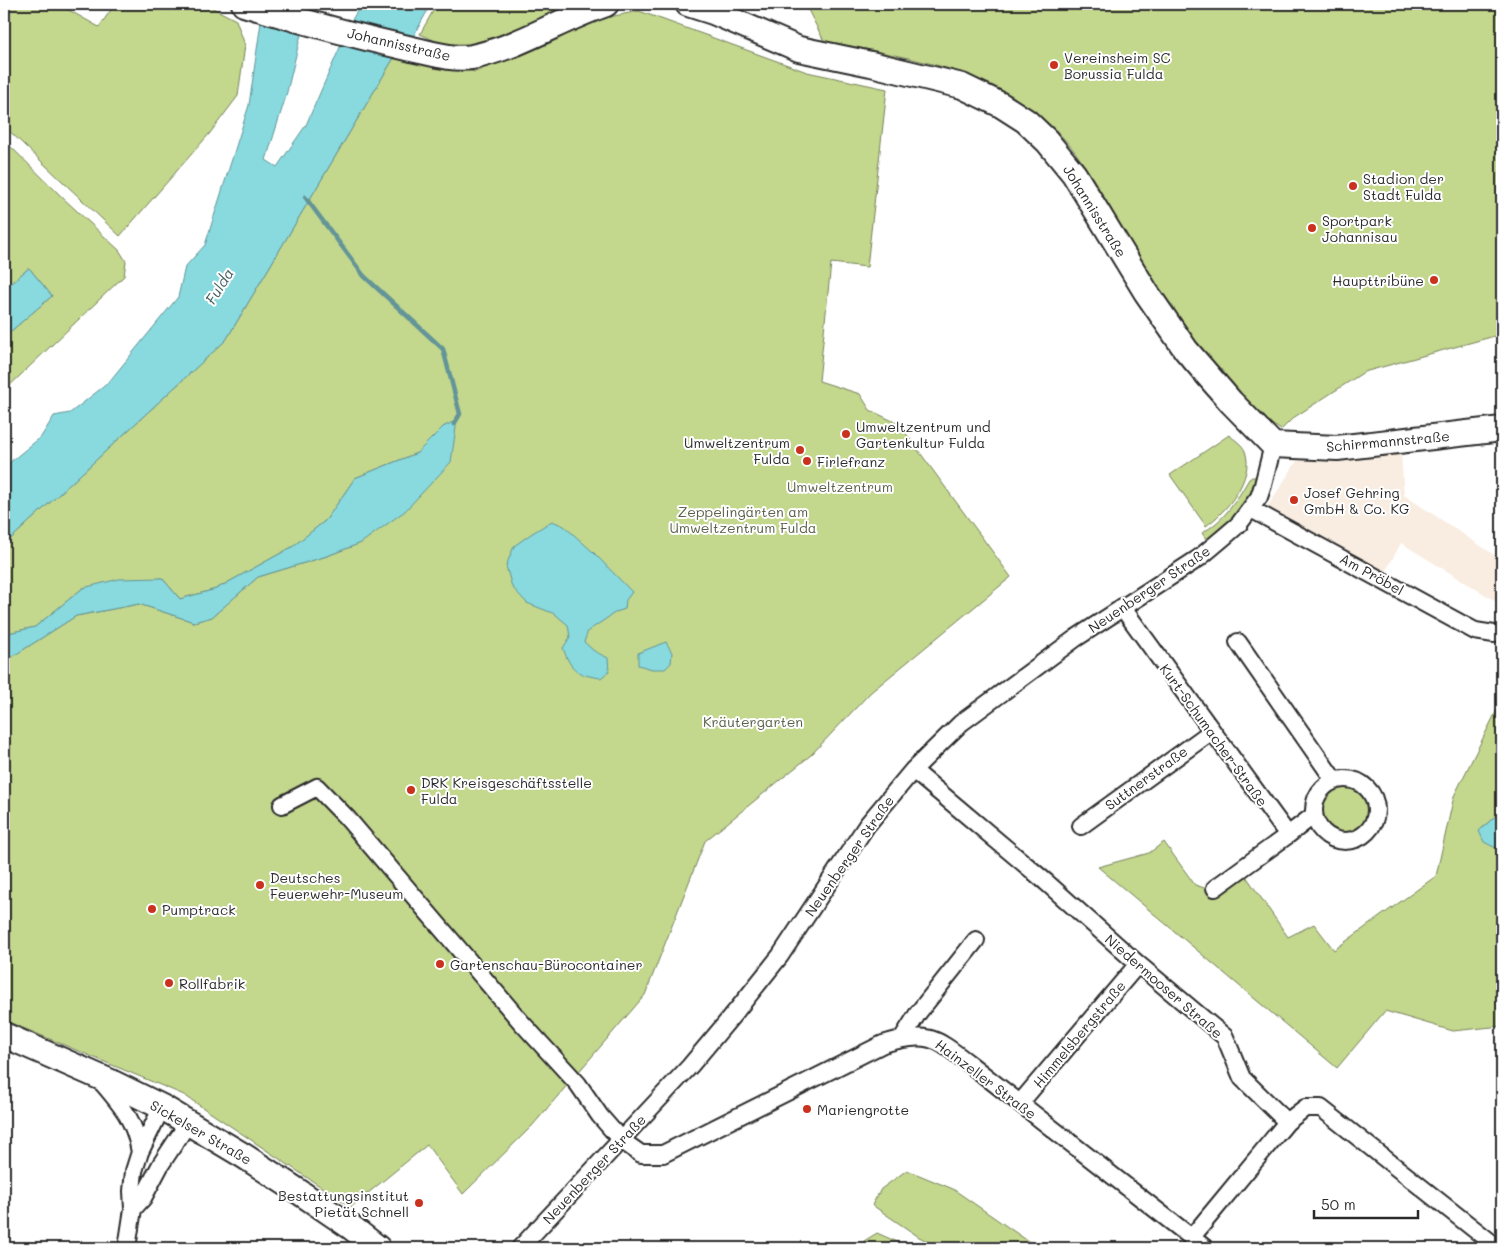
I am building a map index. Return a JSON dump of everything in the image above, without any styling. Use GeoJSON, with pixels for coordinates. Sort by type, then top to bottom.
{"type":"FeatureCollection","features":[{"type":"Feature","properties":{"kind":"street","name":"Johannisstraße"},"geometry":{"type":"LineString","coordinates":[[244,4],[392,44],[462,58],[487,53],[512,44],[606,4]]}},
{"type":"Feature","properties":{"kind":"street","name":"Johannisstraße"},"geometry":{"type":"LineString","coordinates":[[688,4],[713,12],[799,50],[871,64],[962,86],[1001,105],[1026,121],[1047,141],[1074,174],[1146,292],[1186,350],[1231,402],[1273,445]]}},
{"type":"Feature","properties":{"kind":"street","name":"Schirrmannstraße"},"geometry":{"type":"LineString","coordinates":[[1273,445],[1337,448],[1502,429]]}},
{"type":"Feature","properties":{"kind":"street","name":"Neuenberger Straße"},"geometry":{"type":"LineString","coordinates":[[520,1248],[696,1059],[763,978],[868,826],[912,770],[961,723],[1076,638],[1199,558],[1231,531],[1259,497],[1273,445]]}},
{"type":"Feature","properties":{"kind":"street","name":"Am Pröbel"},"geometry":{"type":"LineString","coordinates":[[1251,508],[1475,631],[1494,634]]}},
{"type":"Feature","properties":{"kind":"street","name":"Kurt-Schumacher-Straße"},"geometry":{"type":"LineString","coordinates":[[1122,607],[1288,835]]}},
{"type":"Feature","properties":{"kind":"street"},"geometry":{"type":"LineString","coordinates":[[1238,642],[1334,780]]}},
{"type":"Feature","properties":{"kind":"street","name":"Suttnerstraße"},"geometry":{"type":"LineString","coordinates":[[1080,826],[1212,731]]}},
{"type":"Feature","properties":{"kind":"street","name":"Niedermooser Straße"},"geometry":{"type":"LineString","coordinates":[[912,770],[1046,882],[1138,964],[1225,1037],[1242,1078],[1287,1122]]}},
{"type":"Feature","properties":{"kind":"street"},"geometry":{"type":"LineString","coordinates":[[1344,778],[1364,785],[1371,792],[1375,802],[1376,812],[1373,822],[1367,831],[1349,841],[1330,837],[1323,832],[1314,816],[1314,807],[1320,790],[1334,780],[1344,778]]}},
{"type":"Feature","properties":{"kind":"street","name":"Hainzeller Straße"},"geometry":{"type":"LineString","coordinates":[[282,805],[317,786],[348,819],[521,1022],[578,1084],[600,1116],[621,1140],[641,1154],[663,1154],[883,1044],[904,1037],[934,1039],[946,1046],[1020,1103],[1205,1248]]}},
{"type":"Feature","properties":{"kind":"street"},"geometry":{"type":"LineString","coordinates":[[1215,888],[1314,816]]}},
{"type":"Feature","properties":{"kind":"street"},"geometry":{"type":"LineString","coordinates":[[904,1037],[918,1013],[976,940]]}},
{"type":"Feature","properties":{"kind":"street","name":"Himmelsbergstraße"},"geometry":{"type":"LineString","coordinates":[[1020,1103],[1138,964]]}},
{"type":"Feature","properties":{"kind":"street","name":"Sickelser Straße"},"geometry":{"type":"LineString","coordinates":[[6,1038],[96,1076],[162,1107],[298,1191],[378,1248]]}},
{"type":"Feature","properties":{"kind":"street"},"geometry":{"type":"LineString","coordinates":[[96,1076],[131,1120],[140,1152]]}},
{"type":"Feature","properties":{"kind":"street"},"geometry":{"type":"LineString","coordinates":[[127,1248],[133,1209],[132,1181],[140,1152],[162,1107]]}},
{"type":"Feature","properties":{"kind":"street"},"geometry":{"type":"LineString","coordinates":[[1191,1238],[1287,1122],[1305,1108],[1321,1108],[1498,1248]]}},
{"type":"Feature","properties":{"kind":"street"},"geometry":{"type":"LineString","coordinates":[[133,1209],[142,1198],[161,1164],[188,1123]]}},
{"type":"Feature","properties":{"kind":"shaded area"},"geometry":{"type":"Polygon","coordinates":[[[1401,452],[1404,495],[1502,560],[1502,605],[1401,543],[1386,571],[1267,507],[1297,461],[1401,452]]]}},
{"type":"Feature","properties":{"kind":"green space"},"geometry":{"type":"Polygon","coordinates":[[[4,4],[58,4],[99,27],[115,4],[205,4],[236,20],[245,45],[238,96],[210,133],[120,236],[4,126],[4,4]]]}},
{"type":"Feature","properties":{"kind":"green space"},"geometry":{"type":"Polygon","coordinates":[[[437,4],[590,4],[566,11],[460,52],[420,34],[437,4]]]}},
{"type":"Feature","properties":{"kind":"green space","name":"Sportpark Johannisau"},"geometry":{"type":"Polygon","coordinates":[[[805,4],[1502,4],[1502,334],[1364,372],[1293,418],[1281,430],[1264,418],[1241,397],[1194,339],[1152,279],[1080,159],[1062,136],[1047,122],[1003,91],[954,70],[901,56],[824,41],[805,4]]]}},
{"type":"Feature","properties":{"kind":"green space"},"geometry":{"type":"Polygon","coordinates":[[[639,11],[807,72],[887,89],[867,267],[831,263],[819,381],[860,394],[870,410],[899,424],[1011,577],[871,692],[811,755],[705,841],[645,995],[532,1126],[463,1194],[427,1145],[351,1207],[184,1095],[4,1020],[4,662],[76,616],[139,604],[194,622],[212,617],[258,577],[327,556],[361,543],[457,421],[443,427],[417,453],[355,478],[326,520],[292,547],[216,589],[180,599],[162,578],[83,588],[35,627],[4,634],[4,545],[226,340],[395,56],[475,72],[609,17],[639,11]]]}},
{"type":"Feature","properties":{"kind":"green space"},"geometry":{"type":"Polygon","coordinates":[[[4,140],[119,250],[126,261],[124,276],[4,391],[4,337],[52,296],[29,268],[4,289],[4,140]]]}},
{"type":"Feature","properties":{"kind":"green space"},"geometry":{"type":"Polygon","coordinates":[[[1229,435],[1245,451],[1247,461],[1246,472],[1237,493],[1230,503],[1206,526],[1170,475],[1229,435]]]}},
{"type":"Feature","properties":{"kind":"green space"},"geometry":{"type":"Polygon","coordinates":[[[1252,477],[1256,477],[1253,488],[1238,514],[1208,542],[1202,533],[1224,516],[1252,477]]]}},
{"type":"Feature","properties":{"kind":"green space"},"geometry":{"type":"Polygon","coordinates":[[[1502,709],[1502,810],[1479,831],[1496,847],[1502,845],[1502,1026],[1453,1031],[1385,1011],[1337,1068],[1098,867],[1149,853],[1164,842],[1195,885],[1220,893],[1246,876],[1288,937],[1314,924],[1334,950],[1436,876],[1454,796],[1497,710],[1502,709]]]}},
{"type":"Feature","properties":{"kind":"green space"},"geometry":{"type":"Polygon","coordinates":[[[1338,787],[1348,787],[1360,794],[1367,806],[1367,816],[1360,828],[1348,835],[1338,835],[1330,831],[1323,824],[1319,816],[1319,806],[1323,798],[1330,791],[1338,787]]]}},
{"type":"Feature","properties":{"kind":"green space"},"geometry":{"type":"Polygon","coordinates":[[[907,1170],[953,1189],[1038,1248],[941,1248],[919,1237],[872,1205],[881,1189],[907,1170]]]}},
{"type":"Feature","properties":{"kind":"green space"},"geometry":{"type":"Polygon","coordinates":[[[877,1233],[911,1248],[860,1248],[864,1241],[877,1233]]]}},
{"type":"Feature","properties":{"kind":"water"},"geometry":{"type":"Polygon","coordinates":[[[373,4],[431,4],[412,39],[348,26],[358,10],[373,4]]]}},
{"type":"Feature","properties":{"kind":"water","name":"Fulda"},"geometry":{"type":"Polygon","coordinates":[[[262,15],[303,26],[286,96],[266,160],[277,167],[306,125],[344,38],[395,56],[226,340],[4,545],[4,464],[9,463],[41,437],[54,416],[70,413],[108,383],[178,297],[185,267],[205,245],[249,105],[262,15]]]}},
{"type":"Feature","properties":{"kind":"water"},"geometry":{"type":"Polygon","coordinates":[[[29,268],[52,296],[4,337],[4,289],[29,268]]]}},
{"type":"Feature","properties":{"kind":"water"},"geometry":{"type":"Polygon","coordinates":[[[457,420],[451,462],[405,511],[361,543],[327,556],[258,577],[212,617],[194,622],[139,604],[76,616],[4,662],[4,634],[35,627],[83,588],[119,579],[162,578],[180,599],[216,589],[292,547],[326,520],[355,478],[417,453],[443,427],[457,420]]]}},
{"type":"Feature","properties":{"kind":"water"},"geometry":{"type":"Polygon","coordinates":[[[552,521],[564,526],[593,552],[632,592],[626,600],[625,609],[616,612],[588,631],[584,642],[594,651],[608,658],[609,671],[601,678],[586,675],[572,667],[563,648],[570,637],[568,625],[555,614],[527,603],[512,587],[506,566],[514,546],[552,521]]]}},
{"type":"Feature","properties":{"kind":"water"},"geometry":{"type":"Polygon","coordinates":[[[666,642],[672,653],[671,663],[665,669],[652,669],[638,665],[638,653],[666,642]]]}},
{"type":"Feature","properties":{"kind":"water"},"geometry":{"type":"Polygon","coordinates":[[[1502,810],[1502,845],[1496,848],[1484,842],[1479,831],[1502,810]]]}},
{"type":"Feature","properties":{"kind":"waterway"},"geometry":{"type":"LineString","coordinates":[[305,197],[364,276],[443,349],[460,414],[454,424]]}},
{"type":"Feature","properties":{"kind":"place","name":"Vereinsheim SC Borussia Fulda"},"geometry":{"type":"Point","coordinates":[1054,65]}},
{"type":"Feature","properties":{"kind":"place","name":"Stadion der Stadt Fulda"},"geometry":{"type":"Point","coordinates":[1353,186]}},
{"type":"Feature","properties":{"kind":"place","name":"Sportpark Johannisau"},"geometry":{"type":"Point","coordinates":[1312,228]}},
{"type":"Feature","properties":{"kind":"place","name":"Haupttribüne"},"geometry":{"type":"Point","coordinates":[1434,280]}},
{"type":"Feature","properties":{"kind":"place","name":"Umweltzentrum und Gartenkultur Fulda"},"geometry":{"type":"Point","coordinates":[846,434]}},
{"type":"Feature","properties":{"kind":"place","name":"Umweltzentrum Fulda"},"geometry":{"type":"Point","coordinates":[800,450]}},
{"type":"Feature","properties":{"kind":"place","name":"Firlefranz"},"geometry":{"type":"Point","coordinates":[807,461]}},
{"type":"Feature","properties":{"kind":"place","name":"Josef Gehring GmbH & Co. KG"},"geometry":{"type":"Point","coordinates":[1294,500]}},
{"type":"Feature","properties":{"kind":"place","name":"DRK Kreisgeschäftsstelle Fulda"},"geometry":{"type":"Point","coordinates":[411,790]}},
{"type":"Feature","properties":{"kind":"place","name":"Deutsches Feuerwehr-Museum"},"geometry":{"type":"Point","coordinates":[260,885]}},
{"type":"Feature","properties":{"kind":"place","name":"Pumptrack"},"geometry":{"type":"Point","coordinates":[152,909]}},
{"type":"Feature","properties":{"kind":"place","name":"Gartenschau-Bürocontainer"},"geometry":{"type":"Point","coordinates":[440,964]}},
{"type":"Feature","properties":{"kind":"place","name":"Rollfabrik"},"geometry":{"type":"Point","coordinates":[169,983]}},
{"type":"Feature","properties":{"kind":"place","name":"Mariengrotte"},"geometry":{"type":"Point","coordinates":[807,1109]}},
{"type":"Feature","properties":{"kind":"place","name":"Bestattungsinstitut Pietät Schnell"},"geometry":{"type":"Point","coordinates":[419,1203]}},
{"type":"Feature","properties":{"kind":"park label","name":"Umweltzentrum"},"geometry":{"type":"Point","coordinates":[840,486]}},
{"type":"Feature","properties":{"kind":"park label","name":"Zeppelingärten am Umweltzentrum Fulda"},"geometry":{"type":"Point","coordinates":[743,520]}},
{"type":"Feature","properties":{"kind":"park label","name":"Kräutergarten"},"geometry":{"type":"Point","coordinates":[753,721]}}]}
